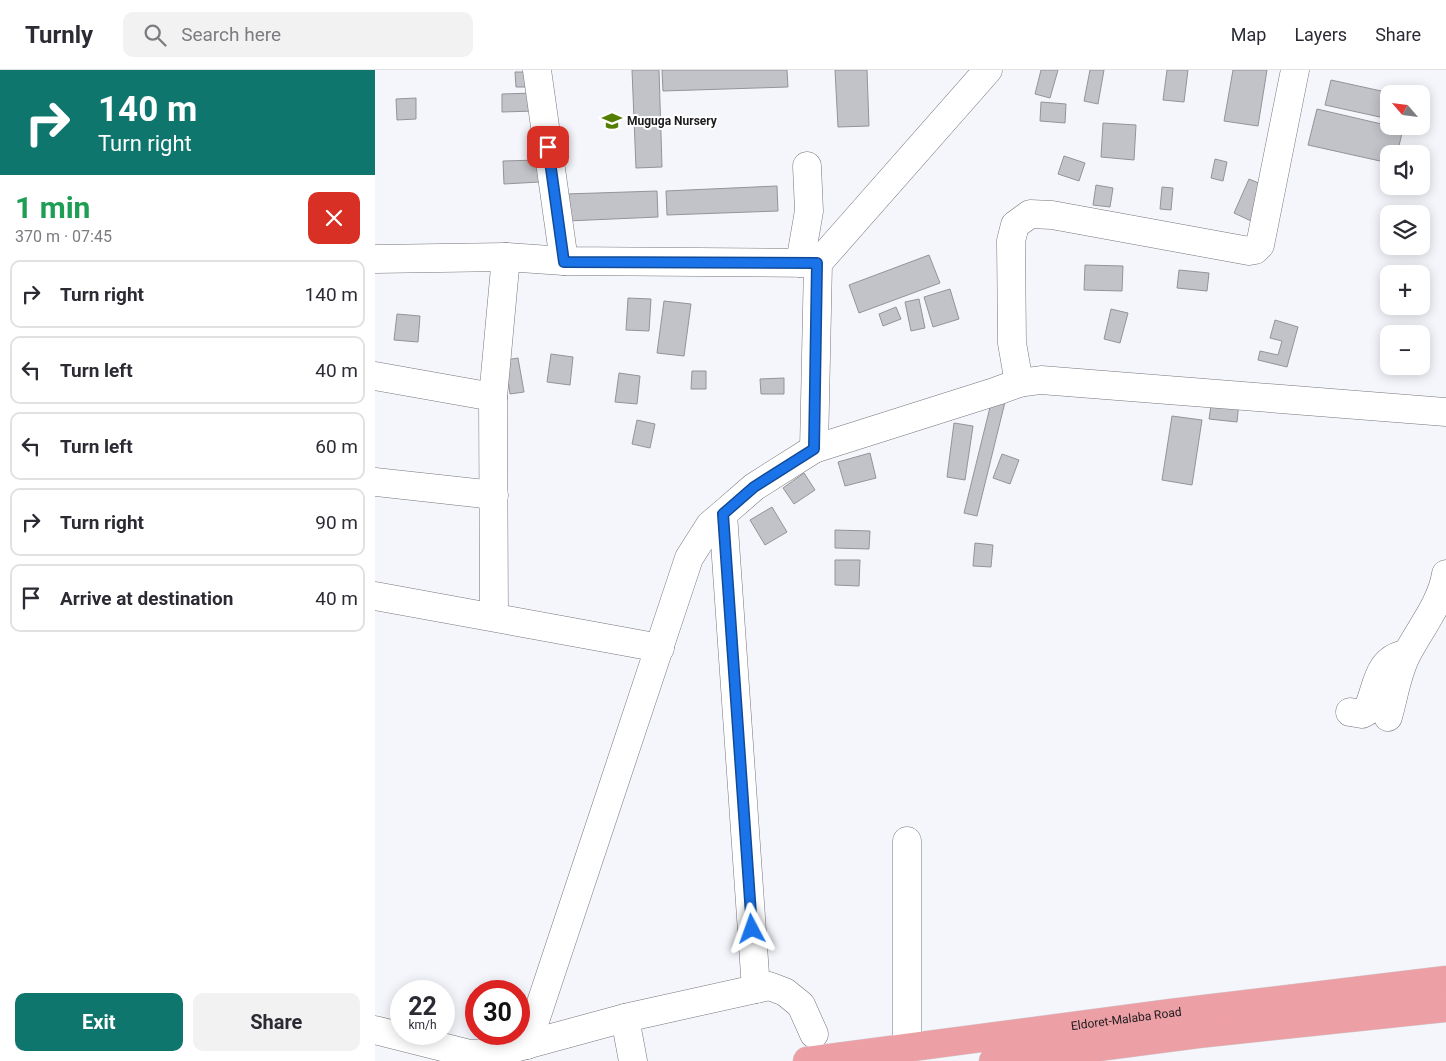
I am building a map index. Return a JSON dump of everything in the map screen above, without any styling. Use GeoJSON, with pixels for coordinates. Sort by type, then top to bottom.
{"type":"FeatureCollection","features":[{"type":"Feature","properties":{"kind":"highway","name":"Eldoret-Malaba Road"},"geometry":{"type":"LineString","coordinates":[[807,1061],[1171,1013],[1446,980]]}},
{"type":"Feature","properties":{"kind":"highway","name":"Eldoret-Malaba Road"},"geometry":{"type":"LineString","coordinates":[[993,1061],[1198,1034],[1446,1008]]}},
{"type":"Feature","properties":{"kind":"street"},"geometry":{"type":"LineString","coordinates":[[537,70],[564,262]]}},
{"type":"Feature","properties":{"kind":"street"},"geometry":{"type":"LineString","coordinates":[[375,259],[506,258],[564,262],[809,263],[989,70]]}},
{"type":"Feature","properties":{"kind":"street"},"geometry":{"type":"LineString","coordinates":[[1019,383],[1012,343],[1011,241],[1015,225],[1030,214],[1052,215],[1249,251],[1255,250],[1261,245],[1295,70]]}},
{"type":"Feature","properties":{"kind":"street"},"geometry":{"type":"LineString","coordinates":[[807,166],[814,449]]}},
{"type":"Feature","properties":{"kind":"street"},"geometry":{"type":"LineString","coordinates":[[494,617],[493,397],[506,258]]}},
{"type":"Feature","properties":{"kind":"street"},"geometry":{"type":"LineString","coordinates":[[375,376],[493,397]]}},
{"type":"Feature","properties":{"kind":"street"},"geometry":{"type":"LineString","coordinates":[[530,1036],[689,558],[710,525],[754,487],[814,449],[1019,383],[1041,380],[1446,412]]}},
{"type":"Feature","properties":{"kind":"street"},"geometry":{"type":"LineString","coordinates":[[375,482],[494,495]]}},
{"type":"Feature","properties":{"kind":"street"},"geometry":{"type":"LineString","coordinates":[[723,514],[756,989]]}},
{"type":"Feature","properties":{"kind":"street"},"geometry":{"type":"LineString","coordinates":[[1388,717],[1407,654],[1444,588],[1446,574]]}},
{"type":"Feature","properties":{"kind":"street"},"geometry":{"type":"LineString","coordinates":[[375,596],[660,648]]}},
{"type":"Feature","properties":{"kind":"street"},"geometry":{"type":"LineString","coordinates":[[1350,712],[1362,714],[1366,712],[1386,663],[1392,658],[1407,654]]}},
{"type":"Feature","properties":{"kind":"street"},"geometry":{"type":"LineString","coordinates":[[907,841],[907,1048]]}},
{"type":"Feature","properties":{"kind":"street"},"geometry":{"type":"LineString","coordinates":[[530,1044],[625,1018],[769,986],[785,992],[801,1005],[814,1034]]}},
{"type":"Feature","properties":{"kind":"street"},"geometry":{"type":"LineString","coordinates":[[625,1018],[633,1061]]}},
{"type":"Feature","properties":{"kind":"street"},"geometry":{"type":"LineString","coordinates":[[375,1030],[470,1054],[500,1052],[527,1045]]}},
{"type":"Feature","properties":{"kind":"building"},"geometry":{"type":"Polygon","coordinates":[[[632,70],[659,70],[662,167],[636,168],[632,70]]]}},
{"type":"Feature","properties":{"kind":"building"},"geometry":{"type":"Polygon","coordinates":[[[662,70],[787,70],[788,87],[663,91],[662,70]]]}},
{"type":"Feature","properties":{"kind":"building"},"geometry":{"type":"Polygon","coordinates":[[[835,70],[867,70],[869,126],[838,127],[835,70]]]}},
{"type":"Feature","properties":{"kind":"building"},"geometry":{"type":"Polygon","coordinates":[[[1041,70],[1058,70],[1050,98],[1035,94],[1041,70]]]}},
{"type":"Feature","properties":{"kind":"building"},"geometry":{"type":"Polygon","coordinates":[[[1090,70],[1104,70],[1098,104],[1084,101],[1090,70]]]}},
{"type":"Feature","properties":{"kind":"building"},"geometry":{"type":"Polygon","coordinates":[[[1167,70],[1188,70],[1184,102],[1163,100],[1167,70]]]}},
{"type":"Feature","properties":{"kind":"building"},"geometry":{"type":"Polygon","coordinates":[[[1233,70],[1267,70],[1258,126],[1224,121],[1233,70]]]}},
{"type":"Feature","properties":{"kind":"building"},"geometry":{"type":"Polygon","coordinates":[[[515,72],[527,72],[527,87],[516,87],[515,72]]]}},
{"type":"Feature","properties":{"kind":"building"},"geometry":{"type":"Polygon","coordinates":[[[1331,80],[1380,91],[1380,117],[1325,105],[1331,80]]]}},
{"type":"Feature","properties":{"kind":"building"},"geometry":{"type":"Polygon","coordinates":[[[534,93],[535,111],[502,112],[502,94],[534,93]]]}},
{"type":"Feature","properties":{"kind":"building"},"geometry":{"type":"Polygon","coordinates":[[[416,98],[416,119],[397,120],[396,99],[416,98]]]}},
{"type":"Feature","properties":{"kind":"building"},"geometry":{"type":"Polygon","coordinates":[[[1041,102],[1066,104],[1065,123],[1040,121],[1041,102]]]}},
{"type":"Feature","properties":{"kind":"building"},"geometry":{"type":"Polygon","coordinates":[[[1317,109],[1380,124],[1380,135],[1402,135],[1399,145],[1380,145],[1380,161],[1308,145],[1317,109]]]}},
{"type":"Feature","properties":{"kind":"building"},"geometry":{"type":"Polygon","coordinates":[[[1103,123],[1136,125],[1134,160],[1101,157],[1103,123]]]}},
{"type":"Feature","properties":{"kind":"building"},"geometry":{"type":"Polygon","coordinates":[[[1064,156],[1085,163],[1079,181],[1058,174],[1064,156]]]}},
{"type":"Feature","properties":{"kind":"building"},"geometry":{"type":"Polygon","coordinates":[[[1215,159],[1227,162],[1223,181],[1211,178],[1215,159]]]}},
{"type":"Feature","properties":{"kind":"building"},"geometry":{"type":"Polygon","coordinates":[[[539,160],[540,182],[504,184],[503,161],[539,160]]]}},
{"type":"Feature","properties":{"kind":"building"},"geometry":{"type":"Polygon","coordinates":[[[1249,179],[1266,186],[1251,221],[1234,213],[1249,179]]]}},
{"type":"Feature","properties":{"kind":"building"},"geometry":{"type":"Polygon","coordinates":[[[1096,185],[1113,188],[1110,207],[1093,205],[1096,185]]]}},
{"type":"Feature","properties":{"kind":"building"},"geometry":{"type":"Polygon","coordinates":[[[777,186],[778,211],[667,215],[666,191],[777,186]]]}},
{"type":"Feature","properties":{"kind":"building"},"geometry":{"type":"Polygon","coordinates":[[[1162,187],[1173,188],[1171,210],[1160,209],[1162,187]]]}},
{"type":"Feature","properties":{"kind":"building"},"geometry":{"type":"Polygon","coordinates":[[[657,191],[658,217],[567,221],[566,194],[657,191]]]}},
{"type":"Feature","properties":{"kind":"building"},"geometry":{"type":"Polygon","coordinates":[[[929,255],[940,283],[859,313],[849,285],[929,255]]]}},
{"type":"Feature","properties":{"kind":"building"},"geometry":{"type":"Polygon","coordinates":[[[1085,265],[1123,266],[1122,291],[1084,290],[1085,265]]]}},
{"type":"Feature","properties":{"kind":"building"},"geometry":{"type":"Polygon","coordinates":[[[1179,270],[1209,273],[1207,291],[1177,288],[1179,270]]]}},
{"type":"Feature","properties":{"kind":"building"},"geometry":{"type":"Polygon","coordinates":[[[950,289],[959,319],[933,327],[924,297],[950,289]]]}},
{"type":"Feature","properties":{"kind":"building"},"geometry":{"type":"Polygon","coordinates":[[[628,298],[651,299],[649,331],[626,330],[628,298]]]}},
{"type":"Feature","properties":{"kind":"building"},"geometry":{"type":"Polygon","coordinates":[[[919,299],[925,328],[911,331],[905,302],[919,299]]]}},
{"type":"Feature","properties":{"kind":"building"},"geometry":{"type":"Polygon","coordinates":[[[664,301],[691,304],[684,356],[657,353],[664,301]]]}},
{"type":"Feature","properties":{"kind":"building"},"geometry":{"type":"Polygon","coordinates":[[[896,307],[901,319],[883,326],[879,314],[896,307]]]}},
{"type":"Feature","properties":{"kind":"building"},"geometry":{"type":"Polygon","coordinates":[[[1111,309],[1128,313],[1120,343],[1104,339],[1111,309]]]}},
{"type":"Feature","properties":{"kind":"building"},"geometry":{"type":"Polygon","coordinates":[[[397,314],[420,316],[418,342],[394,340],[397,314]]]}},
{"type":"Feature","properties":{"kind":"building"},"geometry":{"type":"Polygon","coordinates":[[[1275,320],[1298,327],[1287,367],[1258,360],[1260,351],[1278,355],[1282,341],[1270,338],[1275,320]]]}},
{"type":"Feature","properties":{"kind":"building"},"geometry":{"type":"Polygon","coordinates":[[[551,354],[573,357],[570,385],[547,382],[551,354]]]}},
{"type":"Feature","properties":{"kind":"building"},"geometry":{"type":"Polygon","coordinates":[[[518,358],[524,392],[510,394],[505,360],[518,358]]]}},
{"type":"Feature","properties":{"kind":"building"},"geometry":{"type":"Polygon","coordinates":[[[692,371],[706,371],[706,389],[691,389],[692,371]]]}},
{"type":"Feature","properties":{"kind":"building"},"geometry":{"type":"Polygon","coordinates":[[[619,373],[640,376],[637,404],[615,402],[619,373]]]}},
{"type":"Feature","properties":{"kind":"building"},"geometry":{"type":"Polygon","coordinates":[[[784,378],[784,394],[761,394],[760,379],[784,378]]]}},
{"type":"Feature","properties":{"kind":"building"},"geometry":{"type":"Polygon","coordinates":[[[993,395],[1006,398],[977,516],[964,513],[993,395]]]}},
{"type":"Feature","properties":{"kind":"building"},"geometry":{"type":"Polygon","coordinates":[[[1212,399],[1239,402],[1237,422],[1209,419],[1212,399]]]}},
{"type":"Feature","properties":{"kind":"building"},"geometry":{"type":"Polygon","coordinates":[[[1172,416],[1202,420],[1192,485],[1162,480],[1172,416]]]}},
{"type":"Feature","properties":{"kind":"building"},"geometry":{"type":"Polygon","coordinates":[[[637,420],[655,424],[650,448],[632,444],[637,420]]]}},
{"type":"Feature","properties":{"kind":"building"},"geometry":{"type":"Polygon","coordinates":[[[954,423],[973,426],[965,480],[947,477],[954,423]]]}},
{"type":"Feature","properties":{"kind":"building"},"geometry":{"type":"Polygon","coordinates":[[[870,453],[876,478],[845,486],[838,462],[870,453]]]}},
{"type":"Feature","properties":{"kind":"building"},"geometry":{"type":"Polygon","coordinates":[[[1002,454],[1019,460],[1010,484],[993,478],[1002,454]]]}},
{"type":"Feature","properties":{"kind":"building"},"geometry":{"type":"Polygon","coordinates":[[[804,473],[815,490],[794,504],[783,488],[804,473]]]}},
{"type":"Feature","properties":{"kind":"building"},"geometry":{"type":"Polygon","coordinates":[[[772,507],[787,532],[765,545],[750,520],[772,507]]]}},
{"type":"Feature","properties":{"kind":"building"},"geometry":{"type":"Polygon","coordinates":[[[835,530],[870,531],[869,549],[835,548],[835,530]]]}},
{"type":"Feature","properties":{"kind":"building"},"geometry":{"type":"Polygon","coordinates":[[[975,543],[993,545],[991,567],[973,566],[975,543]]]}},
{"type":"Feature","properties":{"kind":"building"},"geometry":{"type":"Polygon","coordinates":[[[835,560],[860,560],[859,586],[835,585],[835,560]]]}},
{"type":"Feature","properties":{"kind":"place","name":"Muguga Nursery"},"geometry":{"type":"Point","coordinates":[612,121]}},
{"type":"Feature","properties":{"kind":"route"},"geometry":{"type":"LineString","coordinates":[[548,147],[564,262],[817,263],[814,449],[754,487],[723,514],[752,929]]}}]}
